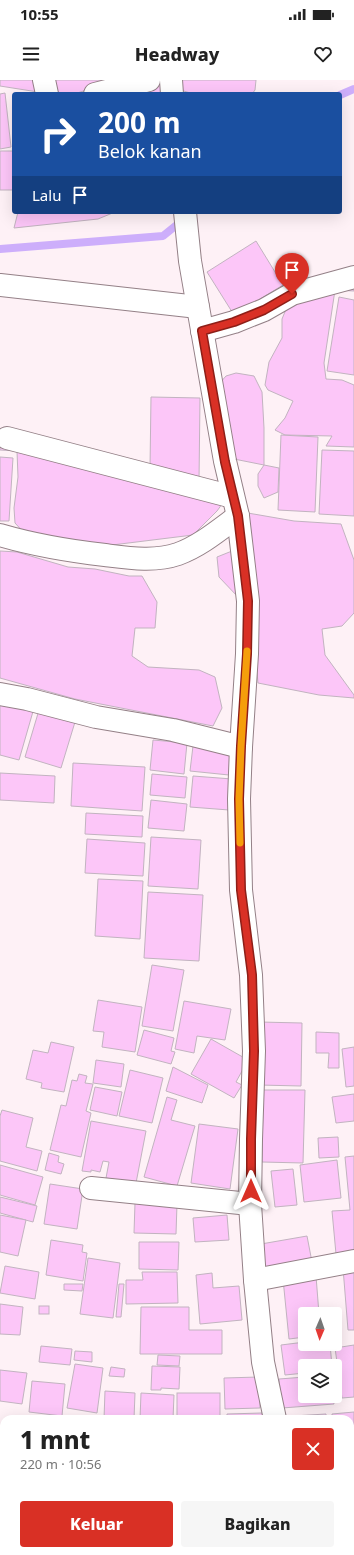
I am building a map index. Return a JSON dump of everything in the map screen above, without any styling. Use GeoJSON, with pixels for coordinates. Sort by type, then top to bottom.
{"type":"FeatureCollection","features":[{"type":"Feature","properties":{"kind":"street"},"geometry":{"type":"LineString","coordinates":[[44,80],[47,92]]}},
{"type":"Feature","properties":{"kind":"street"},"geometry":{"type":"LineString","coordinates":[[104,92],[149,80]]}},
{"type":"Feature","properties":{"kind":"street"},"geometry":{"type":"LineString","coordinates":[[171,80],[172,92]]}},
{"type":"Feature","properties":{"kind":"street"},"geometry":{"type":"LineString","coordinates":[[185,214],[190,261],[225,462],[235,506],[248,601],[247,654],[239,799],[241,890],[252,975],[254,1051],[250,1204],[255,1280],[263,1362],[274,1415]]}},
{"type":"Feature","properties":{"kind":"street"},"geometry":{"type":"LineString","coordinates":[[202,331],[234,322],[264,310],[292,294],[354,277]]}},
{"type":"Feature","properties":{"kind":"street"},"geometry":{"type":"LineString","coordinates":[[0,285],[198,307]]}},
{"type":"Feature","properties":{"kind":"street"},"geometry":{"type":"LineString","coordinates":[[7,438],[235,506]]}},
{"type":"Feature","properties":{"kind":"street"},"geometry":{"type":"LineString","coordinates":[[0,535],[72,551],[127,557],[164,557],[190,548],[207,539],[235,506]]}},
{"type":"Feature","properties":{"kind":"street"},"geometry":{"type":"LineString","coordinates":[[0,694],[96,717],[173,730],[241,746]]}},
{"type":"Feature","properties":{"kind":"street"},"geometry":{"type":"LineString","coordinates":[[92,1188],[250,1204]]}},
{"type":"Feature","properties":{"kind":"street"},"geometry":{"type":"LineString","coordinates":[[255,1280],[354,1261]]}},
{"type":"Feature","properties":{"kind":"building"},"geometry":{"type":"Polygon","coordinates":[[[0,80],[41,80],[38,92],[0,86],[0,80]]]}},
{"type":"Feature","properties":{"kind":"building"},"geometry":{"type":"Polygon","coordinates":[[[51,80],[119,80],[80,92],[58,92],[55,90],[51,80]]]}},
{"type":"Feature","properties":{"kind":"building"},"geometry":{"type":"Polygon","coordinates":[[[178,80],[256,80],[254,92],[187,92],[180,90],[178,80]]]}},
{"type":"Feature","properties":{"kind":"building"},"geometry":{"type":"Polygon","coordinates":[[[166,81],[167,92],[125,92],[166,81]]]}},
{"type":"Feature","properties":{"kind":"building"},"geometry":{"type":"Polygon","coordinates":[[[5,93],[11,147],[0,149],[0,94],[5,93]]]}},
{"type":"Feature","properties":{"kind":"building"},"geometry":{"type":"Polygon","coordinates":[[[0,151],[12,151],[12,190],[0,190],[0,151]]]}},
{"type":"Feature","properties":{"kind":"building"},"geometry":{"type":"Polygon","coordinates":[[[18,214],[110,214],[98,219],[14,228],[18,214]]]}},
{"type":"Feature","properties":{"kind":"building"},"geometry":{"type":"Polygon","coordinates":[[[256,241],[283,285],[234,315],[207,272],[256,241]]]}},
{"type":"Feature","properties":{"kind":"building"},"geometry":{"type":"Polygon","coordinates":[[[340,286],[350,288],[354,291],[335,290],[324,363],[326,379],[342,380],[354,385],[354,447],[326,446],[332,436],[285,435],[275,430],[285,418],[293,401],[268,390],[265,385],[269,362],[282,338],[282,319],[289,302],[298,300],[313,293],[340,286]]]}},
{"type":"Feature","properties":{"kind":"building"},"geometry":{"type":"Polygon","coordinates":[[[339,297],[354,300],[354,375],[327,371],[339,297]]]}},
{"type":"Feature","properties":{"kind":"building"},"geometry":{"type":"Polygon","coordinates":[[[236,373],[254,376],[262,392],[264,465],[229,458],[219,384],[226,376],[236,373]]]}},
{"type":"Feature","properties":{"kind":"building"},"geometry":{"type":"Polygon","coordinates":[[[151,397],[200,398],[199,481],[150,468],[151,397]]]}},
{"type":"Feature","properties":{"kind":"building"},"geometry":{"type":"Polygon","coordinates":[[[281,435],[318,437],[315,512],[278,510],[281,435]]]}},
{"type":"Feature","properties":{"kind":"building"},"geometry":{"type":"Polygon","coordinates":[[[0,438],[225,500],[217,511],[193,535],[104,546],[27,536],[15,523],[14,508],[18,477],[17,451],[0,450],[0,438]]]}},
{"type":"Feature","properties":{"kind":"building"},"geometry":{"type":"Polygon","coordinates":[[[322,450],[354,451],[354,516],[319,514],[322,450]]]}},
{"type":"Feature","properties":{"kind":"building"},"geometry":{"type":"Polygon","coordinates":[[[0,457],[13,458],[9,521],[0,521],[0,457]]]}},
{"type":"Feature","properties":{"kind":"building"},"geometry":{"type":"Polygon","coordinates":[[[264,465],[279,468],[278,492],[264,498],[258,486],[258,474],[264,465]]]}},
{"type":"Feature","properties":{"kind":"building"},"geometry":{"type":"Polygon","coordinates":[[[242,512],[294,521],[341,524],[354,560],[354,613],[342,626],[322,629],[325,655],[354,695],[354,698],[319,695],[258,683],[242,512]]]}},
{"type":"Feature","properties":{"kind":"building"},"geometry":{"type":"Polygon","coordinates":[[[0,551],[17,552],[68,567],[95,569],[129,576],[142,576],[157,602],[155,628],[135,628],[132,656],[148,667],[199,670],[215,677],[222,708],[213,726],[75,699],[0,678],[0,551]]]}},
{"type":"Feature","properties":{"kind":"building"},"geometry":{"type":"Polygon","coordinates":[[[232,551],[238,597],[219,577],[217,557],[232,551]]]}},
{"type":"Feature","properties":{"kind":"building"},"geometry":{"type":"Polygon","coordinates":[[[0,698],[34,708],[19,760],[0,755],[0,698]]]}},
{"type":"Feature","properties":{"kind":"building"},"geometry":{"type":"Polygon","coordinates":[[[39,710],[75,722],[61,768],[25,757],[39,710]]]}},
{"type":"Feature","properties":{"kind":"building"},"geometry":{"type":"Polygon","coordinates":[[[153,740],[187,743],[184,774],[150,770],[153,740]]]}},
{"type":"Feature","properties":{"kind":"building"},"geometry":{"type":"Polygon","coordinates":[[[193,746],[231,750],[229,775],[190,771],[193,746]]]}},
{"type":"Feature","properties":{"kind":"building"},"geometry":{"type":"Polygon","coordinates":[[[73,763],[145,767],[142,811],[71,806],[73,763]]]}},
{"type":"Feature","properties":{"kind":"building"},"geometry":{"type":"Polygon","coordinates":[[[0,773],[55,776],[54,803],[0,800],[0,773]]]}},
{"type":"Feature","properties":{"kind":"building"},"geometry":{"type":"Polygon","coordinates":[[[152,774],[187,777],[185,798],[150,795],[152,774]]]}},
{"type":"Feature","properties":{"kind":"building"},"geometry":{"type":"Polygon","coordinates":[[[193,776],[232,779],[229,810],[190,807],[193,776]]]}},
{"type":"Feature","properties":{"kind":"building"},"geometry":{"type":"Polygon","coordinates":[[[151,800],[187,804],[184,831],[148,828],[151,800]]]}},
{"type":"Feature","properties":{"kind":"building"},"geometry":{"type":"Polygon","coordinates":[[[86,813],[143,816],[142,837],[85,834],[86,813]]]}},
{"type":"Feature","properties":{"kind":"building"},"geometry":{"type":"Polygon","coordinates":[[[151,837],[201,840],[198,889],[148,886],[151,837]]]}},
{"type":"Feature","properties":{"kind":"building"},"geometry":{"type":"Polygon","coordinates":[[[87,839],[145,843],[143,876],[85,873],[87,839]]]}},
{"type":"Feature","properties":{"kind":"building"},"geometry":{"type":"Polygon","coordinates":[[[98,879],[143,881],[140,939],[95,936],[98,879]]]}},
{"type":"Feature","properties":{"kind":"building"},"geometry":{"type":"Polygon","coordinates":[[[148,892],[203,895],[199,961],[144,958],[148,892]]]}},
{"type":"Feature","properties":{"kind":"building"},"geometry":{"type":"Polygon","coordinates":[[[152,965],[184,970],[173,1031],[142,1026],[152,965]]]}},
{"type":"Feature","properties":{"kind":"building"},"geometry":{"type":"Polygon","coordinates":[[[98,1000],[142,1007],[135,1052],[102,1047],[104,1032],[93,1031],[98,1000]]]}},
{"type":"Feature","properties":{"kind":"building"},"geometry":{"type":"Polygon","coordinates":[[[184,1001],[231,1009],[225,1040],[197,1036],[194,1053],[175,1049],[184,1001]]]}},
{"type":"Feature","properties":{"kind":"building"},"geometry":{"type":"Polygon","coordinates":[[[260,1022],[302,1023],[301,1086],[259,1085],[260,1022]]]}},
{"type":"Feature","properties":{"kind":"building"},"geometry":{"type":"Polygon","coordinates":[[[144,1030],[174,1038],[171,1051],[175,1052],[171,1064],[137,1055],[144,1030]]]}},
{"type":"Feature","properties":{"kind":"building"},"geometry":{"type":"Polygon","coordinates":[[[316,1032],[339,1033],[339,1068],[328,1068],[329,1053],[316,1053],[316,1032]]]}},
{"type":"Feature","properties":{"kind":"building"},"geometry":{"type":"Polygon","coordinates":[[[211,1039],[248,1060],[236,1082],[242,1085],[234,1098],[191,1074],[211,1039]]]}},
{"type":"Feature","properties":{"kind":"building"},"geometry":{"type":"Polygon","coordinates":[[[51,1042],[74,1047],[64,1092],[41,1088],[42,1083],[26,1079],[33,1050],[48,1053],[51,1042]]]}},
{"type":"Feature","properties":{"kind":"building"},"geometry":{"type":"Polygon","coordinates":[[[354,1047],[354,1086],[346,1087],[342,1049],[354,1047]]]}},
{"type":"Feature","properties":{"kind":"building"},"geometry":{"type":"Polygon","coordinates":[[[96,1060],[124,1064],[121,1087],[93,1083],[96,1060]]]}},
{"type":"Feature","properties":{"kind":"building"},"geometry":{"type":"Polygon","coordinates":[[[173,1067],[208,1085],[202,1103],[166,1091],[173,1067]]]}},
{"type":"Feature","properties":{"kind":"building"},"geometry":{"type":"Polygon","coordinates":[[[130,1070],[163,1078],[152,1123],[119,1116],[130,1070]]]}},
{"type":"Feature","properties":{"kind":"building"},"geometry":{"type":"Polygon","coordinates":[[[79,1074],[87,1076],[85,1083],[93,1084],[86,1111],[91,1113],[81,1157],[50,1150],[61,1105],[66,1106],[72,1080],[77,1081],[79,1074]]]}},
{"type":"Feature","properties":{"kind":"building"},"geometry":{"type":"Polygon","coordinates":[[[95,1087],[122,1092],[117,1116],[90,1110],[95,1087]]]}},
{"type":"Feature","properties":{"kind":"building"},"geometry":{"type":"Polygon","coordinates":[[[263,1090],[305,1090],[303,1163],[262,1162],[263,1090]]]}},
{"type":"Feature","properties":{"kind":"building"},"geometry":{"type":"Polygon","coordinates":[[[354,1094],[354,1121],[336,1123],[332,1097],[354,1094]]]}},
{"type":"Feature","properties":{"kind":"building"},"geometry":{"type":"Polygon","coordinates":[[[167,1097],[177,1100],[171,1120],[195,1126],[177,1186],[144,1177],[167,1097]]]}},
{"type":"Feature","properties":{"kind":"building"},"geometry":{"type":"Polygon","coordinates":[[[2,1110],[33,1118],[26,1147],[42,1151],[37,1171],[0,1161],[0,1116],[2,1110]]]}},
{"type":"Feature","properties":{"kind":"building"},"geometry":{"type":"Polygon","coordinates":[[[91,1121],[146,1131],[136,1183],[106,1178],[109,1162],[103,1161],[100,1172],[91,1170],[91,1172],[82,1171],[91,1121]]]}},
{"type":"Feature","properties":{"kind":"building"},"geometry":{"type":"Polygon","coordinates":[[[199,1124],[238,1129],[230,1189],[191,1183],[199,1124]]]}},
{"type":"Feature","properties":{"kind":"building"},"geometry":{"type":"Polygon","coordinates":[[[338,1137],[339,1157],[319,1158],[318,1138],[338,1137]]]}},
{"type":"Feature","properties":{"kind":"building"},"geometry":{"type":"Polygon","coordinates":[[[49,1153],[59,1156],[58,1162],[64,1164],[61,1174],[45,1170],[49,1153]]]}},
{"type":"Feature","properties":{"kind":"building"},"geometry":{"type":"Polygon","coordinates":[[[354,1156],[354,1252],[336,1254],[332,1211],[350,1210],[345,1157],[354,1156]]]}},
{"type":"Feature","properties":{"kind":"building"},"geometry":{"type":"Polygon","coordinates":[[[337,1160],[341,1198],[304,1202],[300,1165],[337,1160]]]}},
{"type":"Feature","properties":{"kind":"building"},"geometry":{"type":"Polygon","coordinates":[[[0,1165],[43,1177],[35,1205],[0,1195],[0,1165]]]}},
{"type":"Feature","properties":{"kind":"building"},"geometry":{"type":"Polygon","coordinates":[[[293,1169],[297,1205],[275,1207],[271,1171],[293,1169]]]}},
{"type":"Feature","properties":{"kind":"building"},"geometry":{"type":"Polygon","coordinates":[[[50,1184],[83,1189],[77,1229],[44,1224],[50,1184]]]}},
{"type":"Feature","properties":{"kind":"building"},"geometry":{"type":"Polygon","coordinates":[[[0,1197],[37,1206],[33,1222],[0,1213],[0,1197]]]}},
{"type":"Feature","properties":{"kind":"building"},"geometry":{"type":"Polygon","coordinates":[[[135,1203],[177,1204],[176,1234],[134,1233],[135,1203]]]}},
{"type":"Feature","properties":{"kind":"building"},"geometry":{"type":"Polygon","coordinates":[[[0,1215],[26,1220],[18,1256],[0,1252],[0,1215]]]}},
{"type":"Feature","properties":{"kind":"building"},"geometry":{"type":"Polygon","coordinates":[[[227,1215],[229,1240],[195,1242],[193,1218],[227,1215]]]}},
{"type":"Feature","properties":{"kind":"building"},"geometry":{"type":"Polygon","coordinates":[[[307,1236],[312,1262],[265,1270],[261,1244],[307,1236]]]}},
{"type":"Feature","properties":{"kind":"building"},"geometry":{"type":"Polygon","coordinates":[[[51,1240],[83,1245],[82,1252],[87,1253],[83,1281],[46,1275],[51,1240]]]}},
{"type":"Feature","properties":{"kind":"building"},"geometry":{"type":"Polygon","coordinates":[[[139,1242],[179,1242],[178,1270],[139,1269],[139,1242]]]}},
{"type":"Feature","properties":{"kind":"building"},"geometry":{"type":"Polygon","coordinates":[[[88,1258],[120,1263],[113,1318],[80,1314],[88,1258]]]}},
{"type":"Feature","properties":{"kind":"building"},"geometry":{"type":"Polygon","coordinates":[[[5,1266],[39,1272],[35,1299],[0,1293],[5,1266]]]}},
{"type":"Feature","properties":{"kind":"building"},"geometry":{"type":"Polygon","coordinates":[[[343,1268],[354,1268],[354,1330],[348,1330],[343,1268]]]}},
{"type":"Feature","properties":{"kind":"building"},"geometry":{"type":"Polygon","coordinates":[[[142,1272],[177,1272],[178,1303],[126,1304],[126,1280],[143,1280],[142,1272]]]}},
{"type":"Feature","properties":{"kind":"building"},"geometry":{"type":"Polygon","coordinates":[[[212,1273],[213,1288],[239,1286],[242,1320],[200,1324],[196,1275],[212,1273]]]}},
{"type":"Feature","properties":{"kind":"building"},"geometry":{"type":"Polygon","coordinates":[[[316,1276],[318,1307],[298,1307],[298,1338],[289,1339],[283,1279],[316,1276]]]}},
{"type":"Feature","properties":{"kind":"building"},"geometry":{"type":"Polygon","coordinates":[[[64,1284],[83,1284],[82,1291],[64,1290],[64,1284]]]}},
{"type":"Feature","properties":{"kind":"building"},"geometry":{"type":"Polygon","coordinates":[[[119,1284],[124,1284],[121,1317],[116,1317],[119,1284]]]}},
{"type":"Feature","properties":{"kind":"building"},"geometry":{"type":"Polygon","coordinates":[[[0,1304],[23,1307],[20,1335],[0,1334],[0,1304]]]}},
{"type":"Feature","properties":{"kind":"building"},"geometry":{"type":"Polygon","coordinates":[[[39,1306],[49,1306],[49,1314],[39,1314],[39,1306]]]}},
{"type":"Feature","properties":{"kind":"building"},"geometry":{"type":"Polygon","coordinates":[[[141,1307],[189,1307],[189,1330],[222,1330],[222,1354],[140,1354],[141,1307]]]}},
{"type":"Feature","properties":{"kind":"building"},"geometry":{"type":"Polygon","coordinates":[[[298,1343],[298,1351],[331,1351],[331,1359],[298,1359],[298,1374],[285,1375],[281,1345],[298,1343]]]}},
{"type":"Feature","properties":{"kind":"building"},"geometry":{"type":"Polygon","coordinates":[[[354,1345],[354,1397],[342,1398],[342,1359],[337,1359],[335,1351],[342,1351],[342,1347],[354,1345]]]}},
{"type":"Feature","properties":{"kind":"building"},"geometry":{"type":"Polygon","coordinates":[[[41,1346],[72,1349],[70,1365],[39,1362],[41,1346]]]}},
{"type":"Feature","properties":{"kind":"building"},"geometry":{"type":"Polygon","coordinates":[[[75,1351],[92,1352],[92,1362],[74,1360],[75,1351]]]}},
{"type":"Feature","properties":{"kind":"building"},"geometry":{"type":"Polygon","coordinates":[[[158,1355],[180,1356],[179,1366],[157,1365],[158,1355]]]}},
{"type":"Feature","properties":{"kind":"building"},"geometry":{"type":"Polygon","coordinates":[[[75,1364],[103,1368],[97,1413],[67,1408],[75,1364]]]}},
{"type":"Feature","properties":{"kind":"building"},"geometry":{"type":"Polygon","coordinates":[[[152,1366],[180,1367],[179,1389],[161,1388],[161,1390],[151,1390],[152,1366]]]}},
{"type":"Feature","properties":{"kind":"building"},"geometry":{"type":"Polygon","coordinates":[[[111,1367],[125,1369],[124,1377],[109,1376],[111,1367]]]}},
{"type":"Feature","properties":{"kind":"building"},"geometry":{"type":"Polygon","coordinates":[[[0,1370],[27,1373],[22,1404],[0,1401],[0,1370]]]}},
{"type":"Feature","properties":{"kind":"building"},"geometry":{"type":"Polygon","coordinates":[[[259,1377],[260,1408],[225,1409],[224,1378],[259,1377]]]}},
{"type":"Feature","properties":{"kind":"building"},"geometry":{"type":"Polygon","coordinates":[[[298,1378],[298,1403],[334,1404],[282,1408],[279,1379],[298,1378]]]}},
{"type":"Feature","properties":{"kind":"building"},"geometry":{"type":"Polygon","coordinates":[[[32,1381],[65,1384],[62,1415],[29,1412],[32,1381]]]}},
{"type":"Feature","properties":{"kind":"building"},"geometry":{"type":"Polygon","coordinates":[[[105,1391],[135,1393],[134,1415],[104,1415],[105,1391]]]}},
{"type":"Feature","properties":{"kind":"building"},"geometry":{"type":"Polygon","coordinates":[[[141,1393],[174,1395],[173,1415],[140,1415],[141,1393]]]}},
{"type":"Feature","properties":{"kind":"building"},"geometry":{"type":"Polygon","coordinates":[[[177,1393],[220,1393],[220,1415],[177,1415],[177,1393]]]}},
{"type":"Feature","properties":{"kind":"building"},"geometry":{"type":"Polygon","coordinates":[[[354,1412],[354,1415],[332,1414],[354,1412]]]}},
{"type":"Feature","properties":{"kind":"building"},"geometry":{"type":"Polygon","coordinates":[[[262,1413],[262,1415],[227,1415],[262,1413]]]}},
{"type":"Feature","properties":{"kind":"waterway"},"geometry":{"type":"LineString","coordinates":[[342,94],[354,89]]}},
{"type":"Feature","properties":{"kind":"waterway"},"geometry":{"type":"LineString","coordinates":[[0,249],[163,236],[184,219]]}},
{"type":"Feature","properties":{"kind":"slow traffic"},"geometry":{"type":"LineString","coordinates":[[240,843],[239,799],[247,651]]}},
{"type":"Feature","properties":{"kind":"route"},"geometry":{"type":"LineString","coordinates":[[251,1191],[254,1051],[252,975],[241,890],[239,799],[247,654],[248,601],[238,516],[225,462],[202,331],[234,322],[264,310],[292,294]]}}]}
